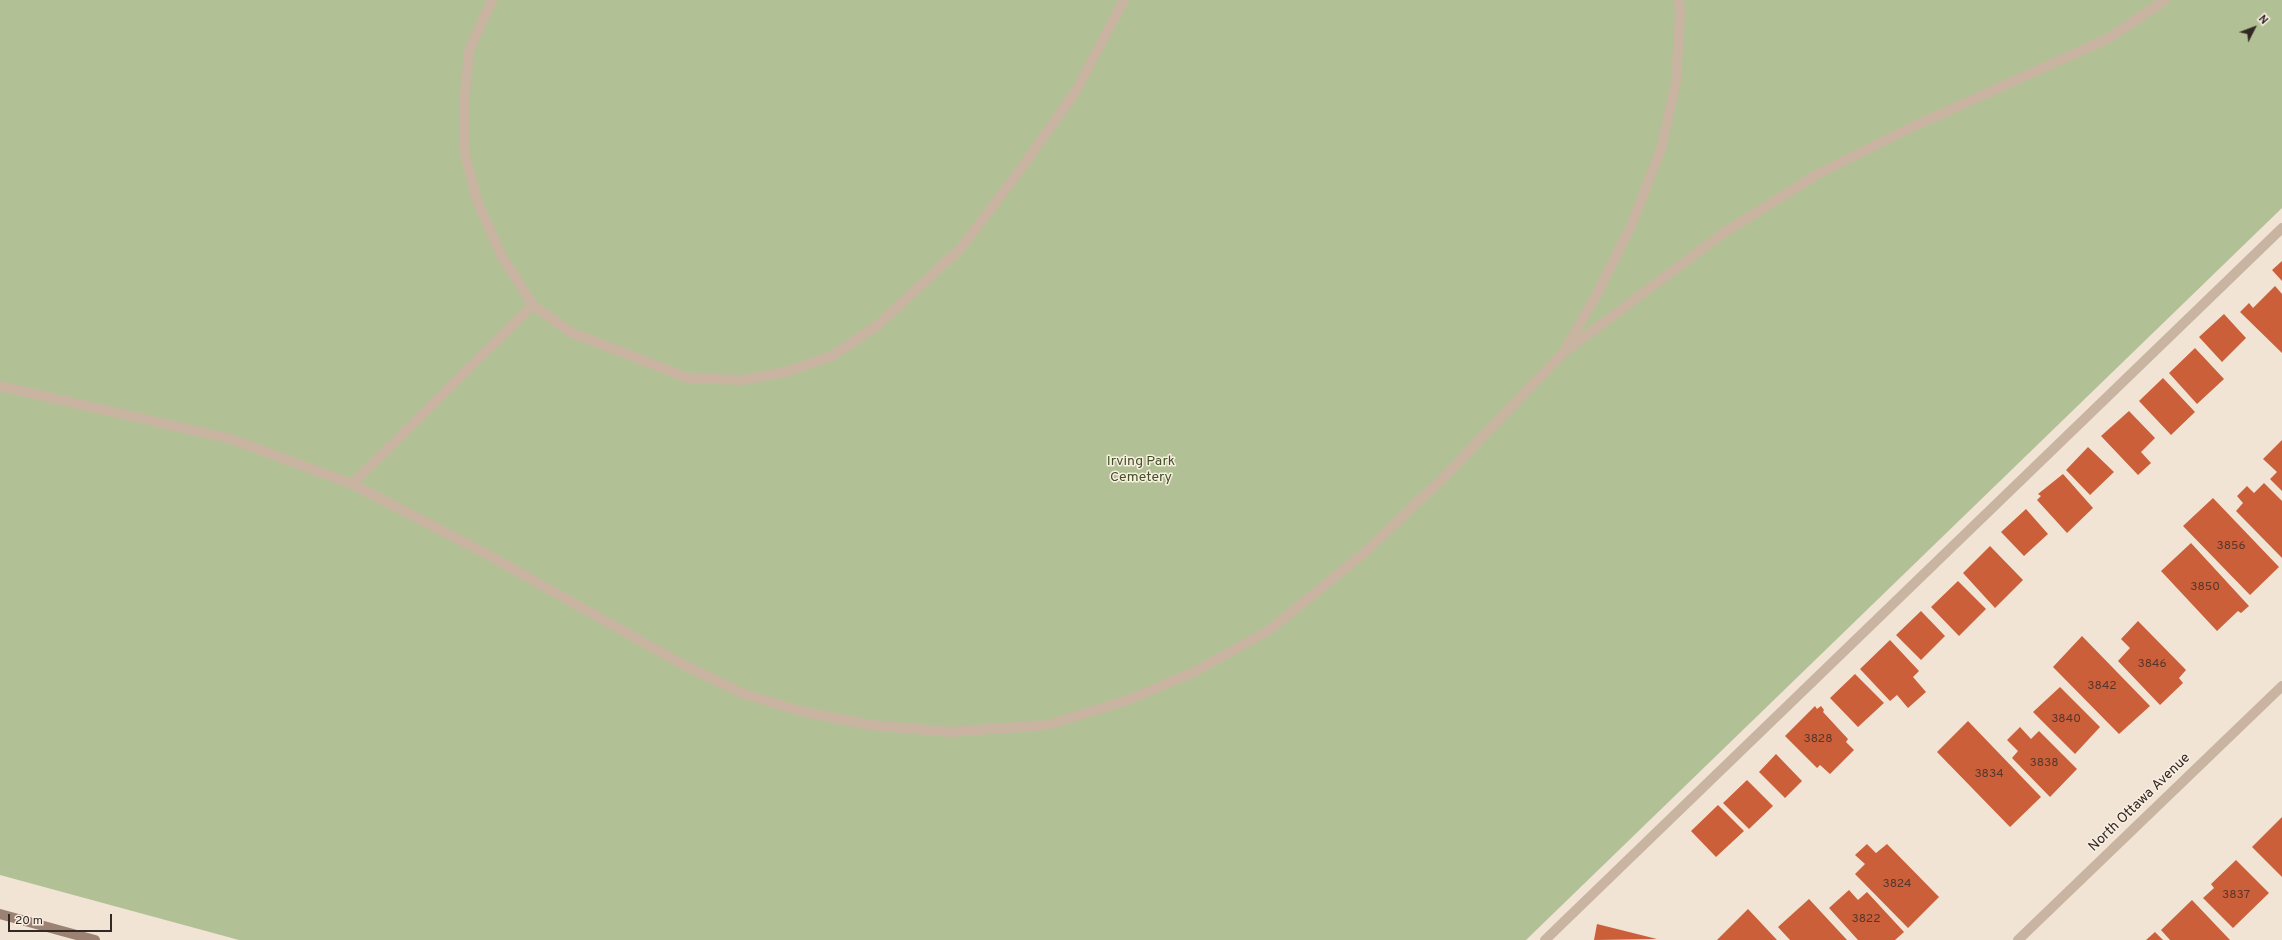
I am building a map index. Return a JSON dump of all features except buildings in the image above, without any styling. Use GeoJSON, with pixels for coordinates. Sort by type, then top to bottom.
{"type":"FeatureCollection","features":[{"type":"Feature","properties":{"kind":"main road"},"geometry":{"type":"LineString","coordinates":[[0,914],[95,940]]}},
{"type":"Feature","properties":{"kind":"street"},"geometry":{"type":"LineString","coordinates":[[492,0],[469,51],[464,107],[466,154],[477,200],[501,255],[533,305],[570,332],[688,378],[742,380],[786,372],[832,356],[878,325],[961,248],[1020,170],[1076,91],[1124,0]]}},
{"type":"Feature","properties":{"kind":"street"},"geometry":{"type":"LineString","coordinates":[[1563,353],[1597,294],[1631,226],[1661,149],[1676,82],[1680,14],[1679,0]]}},
{"type":"Feature","properties":{"kind":"street"},"geometry":{"type":"LineString","coordinates":[[0,386],[231,439],[352,484],[481,551],[680,663],[744,694],[800,711],[870,725],[950,732],[1048,725],[1141,695],[1194,672],[1268,631],[1363,554],[1445,476],[1563,353],[1726,231],[1818,174],[1910,128],[2109,38],[2165,0]]}},
{"type":"Feature","properties":{"kind":"street"},"geometry":{"type":"LineString","coordinates":[[1545,940],[2282,228]]}},
{"type":"Feature","properties":{"kind":"street"},"geometry":{"type":"LineString","coordinates":[[352,484],[533,305]]}},
{"type":"Feature","properties":{"kind":"street","name":"North Ottawa Avenue"},"geometry":{"type":"LineString","coordinates":[[2018,940],[2282,686]]}},
{"type":"Feature","properties":{"kind":"green space","name":"Irving Park Cemetery"},"geometry":{"type":"Polygon","coordinates":[[[0,0],[2282,0],[2282,208],[1526,940],[239,940],[0,875],[0,0]]]}}]}
